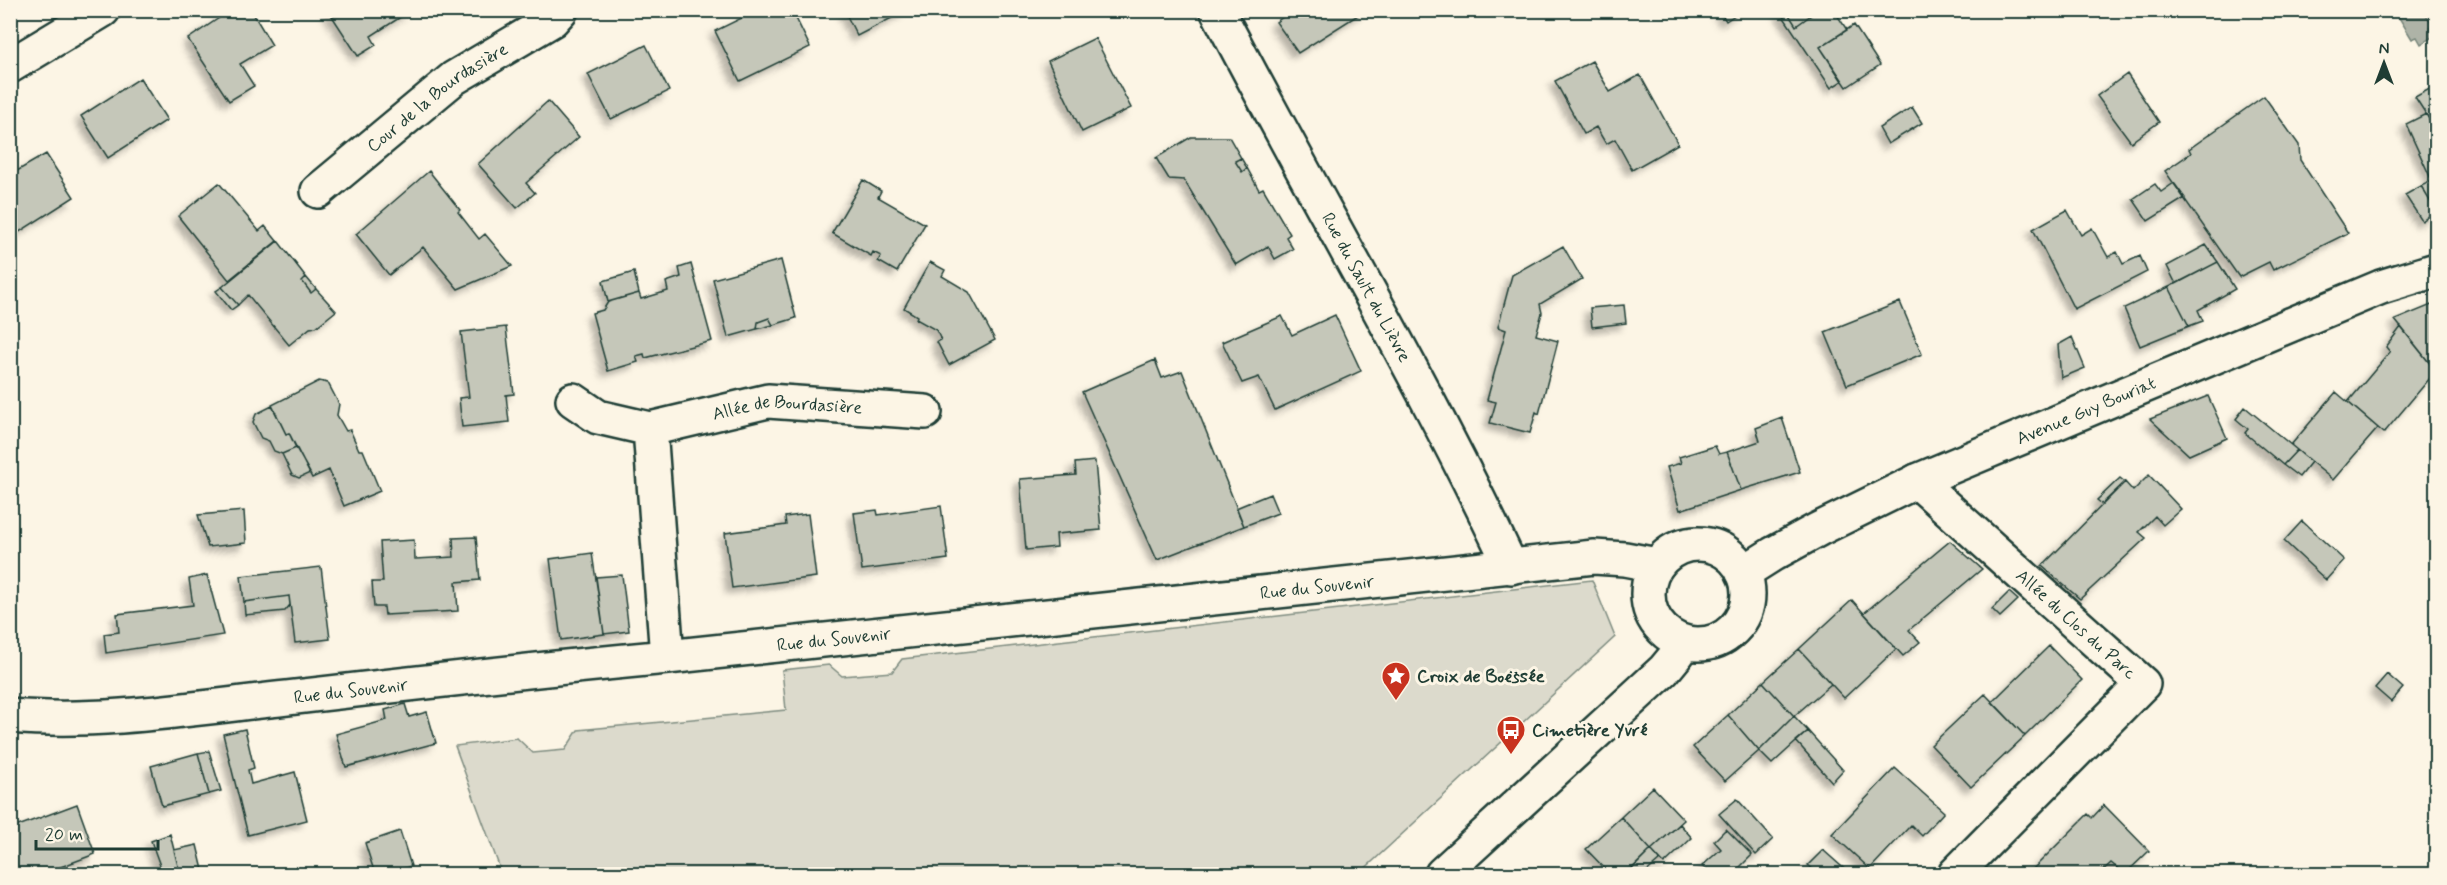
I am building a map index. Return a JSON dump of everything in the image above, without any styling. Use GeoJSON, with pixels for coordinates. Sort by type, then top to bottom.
{"type":"FeatureCollection","features":[{"type":"Feature","properties":{"kind":"street"},"geometry":{"type":"LineString","coordinates":[[10,66],[103,10]]}},
{"type":"Feature","properties":{"kind":"street","name":"Cour de la Bourdasière"},"geometry":{"type":"LineString","coordinates":[[318,191],[454,78],[552,20],[561,10]]}},
{"type":"Feature","properties":{"kind":"street","name":"Rue du Sault du Lièvre"},"geometry":{"type":"LineString","coordinates":[[1217,10],[1278,128],[1356,264],[1468,475],[1511,567]]}},
{"type":"Feature","properties":{"kind":"street","name":"Avenue Guy Bouriat"},"geometry":{"type":"LineString","coordinates":[[1743,573],[1810,534],[1917,482],[2381,287],[2436,270]]}},
{"type":"Feature","properties":{"kind":"street","name":"Allée de Bourdasière"},"geometry":{"type":"LineString","coordinates":[[573,400],[598,417],[650,429],[768,401],[925,412]]}},
{"type":"Feature","properties":{"kind":"street"},"geometry":{"type":"LineString","coordinates":[[650,429],[667,657]]}},
{"type":"Feature","properties":{"kind":"street","name":"Allée du Clos du Parc"},"geometry":{"type":"LineString","coordinates":[[1917,482],[2143,684],[1955,874]]}},
{"type":"Feature","properties":{"kind":"street"},"geometry":{"type":"LineString","coordinates":[[1705,544],[1727,553],[1743,573],[1748,590],[1747,603],[1741,620],[1736,627],[1714,641],[1701,644],[1682,642],[1661,628],[1652,614],[1648,590],[1649,581],[1657,565],[1680,547],[1705,544]]}},
{"type":"Feature","properties":{"kind":"street","name":"Rue du Souvenir"},"geometry":{"type":"LineString","coordinates":[[10,716],[46,719],[120,717],[538,669],[1594,557],[1625,559],[1657,565]]}},
{"type":"Feature","properties":{"kind":"street"},"geometry":{"type":"LineString","coordinates":[[1442,874],[1664,670],[1678,653],[1682,642]]}},
{"type":"Feature","properties":{"kind":"shaded area"},"geometry":{"type":"Polygon","coordinates":[[[2395,11],[2424,11],[2433,26],[2429,28],[2434,36],[2421,44],[2417,37],[2412,39],[2395,11]]]}},
{"type":"Feature","properties":{"kind":"shaded area"},"geometry":{"type":"Polygon","coordinates":[[[1592,580],[1615,637],[1359,874],[502,874],[455,746],[517,738],[533,753],[565,750],[578,730],[786,710],[782,670],[829,665],[842,676],[892,672],[902,659],[1592,580]]]}},
{"type":"Feature","properties":{"kind":"building"},"geometry":{"type":"Polygon","coordinates":[[[231,10],[251,10],[272,45],[240,64],[254,86],[229,101],[188,39],[231,10]]]}},
{"type":"Feature","properties":{"kind":"building"},"geometry":{"type":"Polygon","coordinates":[[[328,10],[410,11],[371,36],[376,45],[358,56],[328,10]]]}},
{"type":"Feature","properties":{"kind":"building"},"geometry":{"type":"Polygon","coordinates":[[[753,10],[792,10],[810,47],[740,81],[715,31],[754,12],[753,10]]]}},
{"type":"Feature","properties":{"kind":"building"},"geometry":{"type":"Polygon","coordinates":[[[844,10],[907,10],[857,36],[844,10]]]}},
{"type":"Feature","properties":{"kind":"building"},"geometry":{"type":"Polygon","coordinates":[[[1293,10],[1366,10],[1298,53],[1276,22],[1293,10]]]}},
{"type":"Feature","properties":{"kind":"building"},"geometry":{"type":"Polygon","coordinates":[[[1719,10],[1742,10],[1726,21],[1719,10]]]}},
{"type":"Feature","properties":{"kind":"building"},"geometry":{"type":"Polygon","coordinates":[[[1779,10],[1786,10],[1796,26],[1818,10],[1834,10],[1847,30],[1820,47],[1842,81],[1831,88],[1779,10]]]}},
{"type":"Feature","properties":{"kind":"building"},"geometry":{"type":"Polygon","coordinates":[[[1786,10],[1818,10],[1796,26],[1786,10]]]}},
{"type":"Feature","properties":{"kind":"building"},"geometry":{"type":"Polygon","coordinates":[[[1854,25],[1880,65],[1847,87],[1820,47],[1854,25]]]}},
{"type":"Feature","properties":{"kind":"building"},"geometry":{"type":"Polygon","coordinates":[[[1095,38],[1131,108],[1082,132],[1048,61],[1095,38]]]}},
{"type":"Feature","properties":{"kind":"building"},"geometry":{"type":"Polygon","coordinates":[[[646,45],[669,91],[611,119],[588,74],[646,45]]]}},
{"type":"Feature","properties":{"kind":"building"},"geometry":{"type":"Polygon","coordinates":[[[1592,61],[1610,92],[1640,75],[1678,144],[1632,170],[1615,139],[1606,144],[1596,127],[1584,134],[1555,81],[1592,61]]]}},
{"type":"Feature","properties":{"kind":"building"},"geometry":{"type":"Polygon","coordinates":[[[2127,74],[2159,122],[2131,142],[2097,96],[2127,74]]]}},
{"type":"Feature","properties":{"kind":"building"},"geometry":{"type":"Polygon","coordinates":[[[140,78],[167,120],[108,158],[81,116],[140,78]]]}},
{"type":"Feature","properties":{"kind":"building"},"geometry":{"type":"Polygon","coordinates":[[[2433,87],[2436,92],[2435,128],[2415,97],[2433,87]]]}},
{"type":"Feature","properties":{"kind":"building"},"geometry":{"type":"Polygon","coordinates":[[[2264,96],[2299,145],[2300,160],[2348,233],[2273,270],[2269,262],[2239,277],[2165,171],[2191,153],[2189,149],[2264,96]]]}},
{"type":"Feature","properties":{"kind":"building"},"geometry":{"type":"Polygon","coordinates":[[[548,101],[579,137],[526,183],[535,193],[517,208],[478,164],[548,101]]]}},
{"type":"Feature","properties":{"kind":"building"},"geometry":{"type":"Polygon","coordinates":[[[1912,107],[1922,123],[1888,144],[1879,128],[1912,107]]]}},
{"type":"Feature","properties":{"kind":"building"},"geometry":{"type":"Polygon","coordinates":[[[2426,114],[2436,131],[2436,211],[2421,186],[2432,181],[2406,124],[2426,114]]]}},
{"type":"Feature","properties":{"kind":"building"},"geometry":{"type":"Polygon","coordinates":[[[1191,137],[1229,137],[1241,158],[1235,161],[1242,172],[1247,168],[1259,190],[1263,188],[1290,234],[1286,237],[1293,249],[1275,259],[1268,246],[1236,265],[1184,180],[1169,179],[1156,158],[1191,137]]]}},
{"type":"Feature","properties":{"kind":"building"},"geometry":{"type":"Polygon","coordinates":[[[46,154],[74,197],[10,238],[10,175],[46,154]]]}},
{"type":"Feature","properties":{"kind":"building"},"geometry":{"type":"Polygon","coordinates":[[[1241,158],[1247,168],[1242,172],[1235,161],[1241,158]]]}},
{"type":"Feature","properties":{"kind":"building"},"geometry":{"type":"Polygon","coordinates":[[[429,171],[460,210],[458,212],[479,239],[485,234],[512,266],[458,289],[423,247],[389,275],[356,234],[429,171]]]}},
{"type":"Feature","properties":{"kind":"building"},"geometry":{"type":"Polygon","coordinates":[[[863,180],[881,191],[878,197],[925,224],[897,272],[878,261],[881,256],[873,252],[871,256],[832,233],[863,180]]]}},
{"type":"Feature","properties":{"kind":"building"},"geometry":{"type":"Polygon","coordinates":[[[219,183],[259,231],[265,226],[277,241],[229,280],[178,216],[219,183]]]}},
{"type":"Feature","properties":{"kind":"building"},"geometry":{"type":"Polygon","coordinates":[[[2174,183],[2185,198],[2148,221],[2133,199],[2155,184],[2161,192],[2174,183]]]}},
{"type":"Feature","properties":{"kind":"building"},"geometry":{"type":"Polygon","coordinates":[[[2421,186],[2436,211],[2422,221],[2405,195],[2421,186]]]}},
{"type":"Feature","properties":{"kind":"building"},"geometry":{"type":"Polygon","coordinates":[[[2067,210],[2081,235],[2092,228],[2108,257],[2117,252],[2123,264],[2140,256],[2147,272],[2074,309],[2033,229],[2067,210]]]}},
{"type":"Feature","properties":{"kind":"building"},"geometry":{"type":"Polygon","coordinates":[[[278,241],[306,277],[302,281],[311,293],[316,289],[336,311],[289,345],[248,295],[238,305],[222,287],[278,241]]]}},
{"type":"Feature","properties":{"kind":"building"},"geometry":{"type":"Polygon","coordinates":[[[2206,245],[2218,262],[2176,284],[2167,266],[2206,245]]]}},
{"type":"Feature","properties":{"kind":"building"},"geometry":{"type":"Polygon","coordinates":[[[1563,246],[1582,279],[1540,304],[1542,313],[1536,335],[1558,341],[1539,414],[1536,412],[1530,433],[1490,423],[1496,402],[1487,400],[1506,330],[1498,327],[1512,275],[1563,246]]]}},
{"type":"Feature","properties":{"kind":"building"},"geometry":{"type":"Polygon","coordinates":[[[781,260],[796,318],[773,325],[769,318],[758,322],[757,329],[728,337],[713,279],[781,260]]]}},
{"type":"Feature","properties":{"kind":"building"},"geometry":{"type":"Polygon","coordinates":[[[930,262],[945,270],[942,276],[969,292],[995,340],[949,365],[937,342],[941,340],[936,330],[916,319],[917,316],[904,308],[930,262]]]}},
{"type":"Feature","properties":{"kind":"building"},"geometry":{"type":"Polygon","coordinates":[[[2218,262],[2235,289],[2198,310],[2203,321],[2189,326],[2169,287],[2218,262]]]}},
{"type":"Feature","properties":{"kind":"building"},"geometry":{"type":"Polygon","coordinates":[[[691,264],[712,341],[645,358],[644,354],[636,356],[638,362],[608,371],[592,313],[603,310],[608,302],[639,293],[641,299],[668,291],[666,282],[681,277],[679,268],[691,264]]]}},
{"type":"Feature","properties":{"kind":"building"},"geometry":{"type":"Polygon","coordinates":[[[634,272],[639,293],[608,302],[603,281],[634,272]]]}},
{"type":"Feature","properties":{"kind":"building"},"geometry":{"type":"Polygon","coordinates":[[[306,277],[316,289],[311,293],[302,281],[306,277]]]}},
{"type":"Feature","properties":{"kind":"building"},"geometry":{"type":"Polygon","coordinates":[[[222,287],[238,305],[231,310],[216,291],[222,287]]]}},
{"type":"Feature","properties":{"kind":"building"},"geometry":{"type":"Polygon","coordinates":[[[2169,287],[2189,326],[2140,346],[2124,308],[2169,287]]]}},
{"type":"Feature","properties":{"kind":"building"},"geometry":{"type":"Polygon","coordinates":[[[1900,302],[1922,354],[1847,385],[1825,332],[1900,302]]]}},
{"type":"Feature","properties":{"kind":"building"},"geometry":{"type":"Polygon","coordinates":[[[2436,303],[2436,371],[2395,320],[2436,303]]]}},
{"type":"Feature","properties":{"kind":"building"},"geometry":{"type":"Polygon","coordinates":[[[1624,305],[1626,323],[1592,327],[1590,308],[1624,305]]]}},
{"type":"Feature","properties":{"kind":"building"},"geometry":{"type":"Polygon","coordinates":[[[1335,315],[1361,371],[1275,410],[1259,377],[1242,383],[1222,342],[1282,316],[1292,335],[1335,315]]]}},
{"type":"Feature","properties":{"kind":"building"},"geometry":{"type":"Polygon","coordinates":[[[769,318],[773,325],[757,329],[758,322],[769,318]]]}},
{"type":"Feature","properties":{"kind":"building"},"geometry":{"type":"Polygon","coordinates":[[[506,327],[514,394],[506,395],[509,422],[462,427],[459,398],[469,397],[461,332],[506,327]]]}},
{"type":"Feature","properties":{"kind":"building"},"geometry":{"type":"Polygon","coordinates":[[[2401,327],[2436,371],[2384,433],[2348,402],[2390,352],[2386,347],[2401,327]]]}},
{"type":"Feature","properties":{"kind":"building"},"geometry":{"type":"Polygon","coordinates":[[[2072,337],[2085,368],[2061,378],[2058,345],[2072,337]]]}},
{"type":"Feature","properties":{"kind":"building"},"geometry":{"type":"Polygon","coordinates":[[[1155,360],[1162,378],[1182,371],[1244,526],[1157,560],[1082,392],[1155,360]]]}},
{"type":"Feature","properties":{"kind":"building"},"geometry":{"type":"Polygon","coordinates":[[[319,381],[328,383],[339,404],[337,415],[346,431],[350,430],[359,450],[363,450],[380,491],[344,506],[329,470],[312,478],[272,405],[319,381]]]}},
{"type":"Feature","properties":{"kind":"building"},"geometry":{"type":"Polygon","coordinates":[[[2336,392],[2378,428],[2333,480],[2291,445],[2336,392]]]}},
{"type":"Feature","properties":{"kind":"building"},"geometry":{"type":"Polygon","coordinates":[[[2208,396],[2227,438],[2189,455],[2150,419],[2208,396]]]}},
{"type":"Feature","properties":{"kind":"building"},"geometry":{"type":"Polygon","coordinates":[[[272,406],[296,448],[282,454],[274,451],[269,441],[261,438],[253,422],[256,414],[272,406]]]}},
{"type":"Feature","properties":{"kind":"building"},"geometry":{"type":"Polygon","coordinates":[[[2245,407],[2297,450],[2283,465],[2245,433],[2248,429],[2236,419],[2245,407]]]}},
{"type":"Feature","properties":{"kind":"building"},"geometry":{"type":"Polygon","coordinates":[[[1782,418],[1800,472],[1741,490],[1727,452],[1760,441],[1756,428],[1782,418]]]}},
{"type":"Feature","properties":{"kind":"building"},"geometry":{"type":"Polygon","coordinates":[[[1715,446],[1719,454],[1727,452],[1741,490],[1680,510],[1667,467],[1681,463],[1679,457],[1715,446]]]}},
{"type":"Feature","properties":{"kind":"building"},"geometry":{"type":"Polygon","coordinates":[[[296,448],[310,473],[299,478],[292,475],[282,454],[296,448]]]}},
{"type":"Feature","properties":{"kind":"building"},"geometry":{"type":"Polygon","coordinates":[[[2297,450],[2311,462],[2299,477],[2283,465],[2297,450]]]}},
{"type":"Feature","properties":{"kind":"building"},"geometry":{"type":"Polygon","coordinates":[[[1095,461],[1101,530],[1056,534],[1057,547],[1026,550],[1020,479],[1076,475],[1075,463],[1095,461]]]}},
{"type":"Feature","properties":{"kind":"building"},"geometry":{"type":"Polygon","coordinates":[[[2149,475],[2181,509],[2163,525],[2155,516],[2139,532],[2146,538],[2080,599],[2042,566],[2125,482],[2133,491],[2149,475]]]}},
{"type":"Feature","properties":{"kind":"building"},"geometry":{"type":"Polygon","coordinates":[[[2120,478],[2125,482],[2102,504],[2097,500],[2120,478]]]}},
{"type":"Feature","properties":{"kind":"building"},"geometry":{"type":"Polygon","coordinates":[[[1270,494],[1278,513],[1244,526],[1236,508],[1270,494]]]}},
{"type":"Feature","properties":{"kind":"building"},"geometry":{"type":"Polygon","coordinates":[[[941,506],[948,559],[862,570],[854,513],[877,510],[878,515],[941,506]]]}},
{"type":"Feature","properties":{"kind":"building"},"geometry":{"type":"Polygon","coordinates":[[[244,511],[246,543],[208,547],[198,515],[244,511]]]}},
{"type":"Feature","properties":{"kind":"building"},"geometry":{"type":"Polygon","coordinates":[[[808,514],[816,577],[732,588],[725,533],[786,525],[785,517],[808,514]]]}},
{"type":"Feature","properties":{"kind":"building"},"geometry":{"type":"Polygon","coordinates":[[[2302,521],[2344,560],[2326,580],[2284,541],[2302,521]]]}},
{"type":"Feature","properties":{"kind":"building"},"geometry":{"type":"Polygon","coordinates":[[[476,537],[480,580],[456,582],[458,611],[385,615],[384,607],[374,607],[372,582],[383,582],[380,542],[414,540],[415,559],[454,557],[453,538],[476,537]]]}},
{"type":"Feature","properties":{"kind":"building"},"geometry":{"type":"Polygon","coordinates":[[[1950,541],[1982,569],[1909,630],[1920,642],[1903,656],[1864,613],[1950,541]]]}},
{"type":"Feature","properties":{"kind":"building"},"geometry":{"type":"Polygon","coordinates":[[[592,553],[604,634],[561,640],[550,559],[592,553]]]}},
{"type":"Feature","properties":{"kind":"building"},"geometry":{"type":"Polygon","coordinates":[[[321,567],[330,639],[295,643],[289,596],[244,602],[241,576],[321,567]]]}},
{"type":"Feature","properties":{"kind":"building"},"geometry":{"type":"Polygon","coordinates":[[[207,575],[223,635],[106,653],[104,634],[119,632],[117,614],[193,605],[189,579],[207,575]]]}},
{"type":"Feature","properties":{"kind":"building"},"geometry":{"type":"Polygon","coordinates":[[[622,575],[629,631],[604,634],[596,577],[622,575]]]}},
{"type":"Feature","properties":{"kind":"building"},"geometry":{"type":"Polygon","coordinates":[[[2009,592],[2018,600],[2000,617],[1992,609],[2009,592]]]}},
{"type":"Feature","properties":{"kind":"building"},"geometry":{"type":"Polygon","coordinates":[[[289,596],[290,605],[285,611],[245,615],[244,602],[289,596]]]}},
{"type":"Feature","properties":{"kind":"building"},"geometry":{"type":"Polygon","coordinates":[[[1852,600],[1896,649],[1844,698],[1799,649],[1852,600]]]}},
{"type":"Feature","properties":{"kind":"building"},"geometry":{"type":"Polygon","coordinates":[[[2049,646],[2082,680],[2025,736],[1992,702],[2049,646]]]}},
{"type":"Feature","properties":{"kind":"building"},"geometry":{"type":"Polygon","coordinates":[[[1799,649],[1831,684],[1794,716],[1763,682],[1799,649]]]}},
{"type":"Feature","properties":{"kind":"building"},"geometry":{"type":"Polygon","coordinates":[[[2387,674],[2403,688],[2391,702],[2375,688],[2387,674]]]}},
{"type":"Feature","properties":{"kind":"building"},"geometry":{"type":"Polygon","coordinates":[[[1763,682],[1794,716],[1759,751],[1728,715],[1763,682]]]}},
{"type":"Feature","properties":{"kind":"building"},"geometry":{"type":"Polygon","coordinates":[[[1985,694],[2025,736],[1971,787],[1931,745],[1985,694]]]}},
{"type":"Feature","properties":{"kind":"building"},"geometry":{"type":"Polygon","coordinates":[[[405,704],[409,717],[427,712],[436,743],[346,767],[336,734],[387,720],[385,710],[405,704]]]}},
{"type":"Feature","properties":{"kind":"building"},"geometry":{"type":"Polygon","coordinates":[[[1728,715],[1759,751],[1725,781],[1693,747],[1728,715]]]}},
{"type":"Feature","properties":{"kind":"building"},"geometry":{"type":"Polygon","coordinates":[[[1794,716],[1808,731],[1772,764],[1759,751],[1794,716]]]}},
{"type":"Feature","properties":{"kind":"building"},"geometry":{"type":"Polygon","coordinates":[[[245,729],[254,768],[248,770],[251,784],[295,772],[307,820],[248,835],[223,734],[245,729]]]}},
{"type":"Feature","properties":{"kind":"building"},"geometry":{"type":"Polygon","coordinates":[[[1808,731],[1843,770],[1832,782],[1796,741],[1808,731]]]}},
{"type":"Feature","properties":{"kind":"building"},"geometry":{"type":"Polygon","coordinates":[[[209,751],[221,791],[209,794],[198,753],[209,751]]]}},
{"type":"Feature","properties":{"kind":"building"},"geometry":{"type":"Polygon","coordinates":[[[198,753],[209,794],[162,806],[151,766],[198,753]]]}},
{"type":"Feature","properties":{"kind":"building"},"geometry":{"type":"Polygon","coordinates":[[[1895,768],[1944,812],[1922,836],[1911,825],[1870,869],[1832,834],[1895,768]]]}},
{"type":"Feature","properties":{"kind":"building"},"geometry":{"type":"Polygon","coordinates":[[[1653,787],[1684,820],[1651,850],[1621,817],[1653,787]]]}},
{"type":"Feature","properties":{"kind":"building"},"geometry":{"type":"Polygon","coordinates":[[[1737,799],[1773,839],[1756,855],[1719,814],[1737,799]]]}},
{"type":"Feature","properties":{"kind":"building"},"geometry":{"type":"Polygon","coordinates":[[[77,804],[95,854],[42,874],[18,874],[10,855],[10,829],[77,804]]]}},
{"type":"Feature","properties":{"kind":"building"},"geometry":{"type":"Polygon","coordinates":[[[2104,805],[2149,851],[2125,874],[2111,863],[2099,874],[2036,874],[2032,870],[2088,814],[2092,818],[2104,805]]]}},
{"type":"Feature","properties":{"kind":"building"},"geometry":{"type":"Polygon","coordinates":[[[1621,817],[1651,850],[1626,874],[1610,874],[1586,849],[1621,817]]]}},
{"type":"Feature","properties":{"kind":"building"},"geometry":{"type":"Polygon","coordinates":[[[1680,824],[1692,838],[1664,864],[1651,850],[1680,824]]]}},
{"type":"Feature","properties":{"kind":"building"},"geometry":{"type":"Polygon","coordinates":[[[1726,829],[1752,855],[1733,874],[1711,874],[1702,866],[1721,849],[1714,841],[1726,829]]]}},
{"type":"Feature","properties":{"kind":"building"},"geometry":{"type":"Polygon","coordinates":[[[400,831],[411,866],[386,874],[375,874],[365,843],[400,831]]]}},
{"type":"Feature","properties":{"kind":"building"},"geometry":{"type":"Polygon","coordinates":[[[170,834],[180,874],[163,874],[151,841],[170,834]]]}},
{"type":"Feature","properties":{"kind":"building"},"geometry":{"type":"Polygon","coordinates":[[[197,845],[204,874],[180,874],[174,850],[197,845]]]}},
{"type":"Feature","properties":{"kind":"building"},"geometry":{"type":"Polygon","coordinates":[[[1651,850],[1660,860],[1644,874],[1633,874],[1630,871],[1651,850]]]}},
{"type":"Feature","properties":{"kind":"building"},"geometry":{"type":"Polygon","coordinates":[[[1823,850],[1850,874],[1810,874],[1814,870],[1808,865],[1823,850]]]}},
{"type":"Feature","properties":{"kind":"place","name":"Croix de Boëssée"},"geometry":{"type":"Point","coordinates":[1396,702]}},
{"type":"Feature","properties":{"kind":"place","name":"Cimetière Yvré"},"geometry":{"type":"Point","coordinates":[1511,756]}}]}
